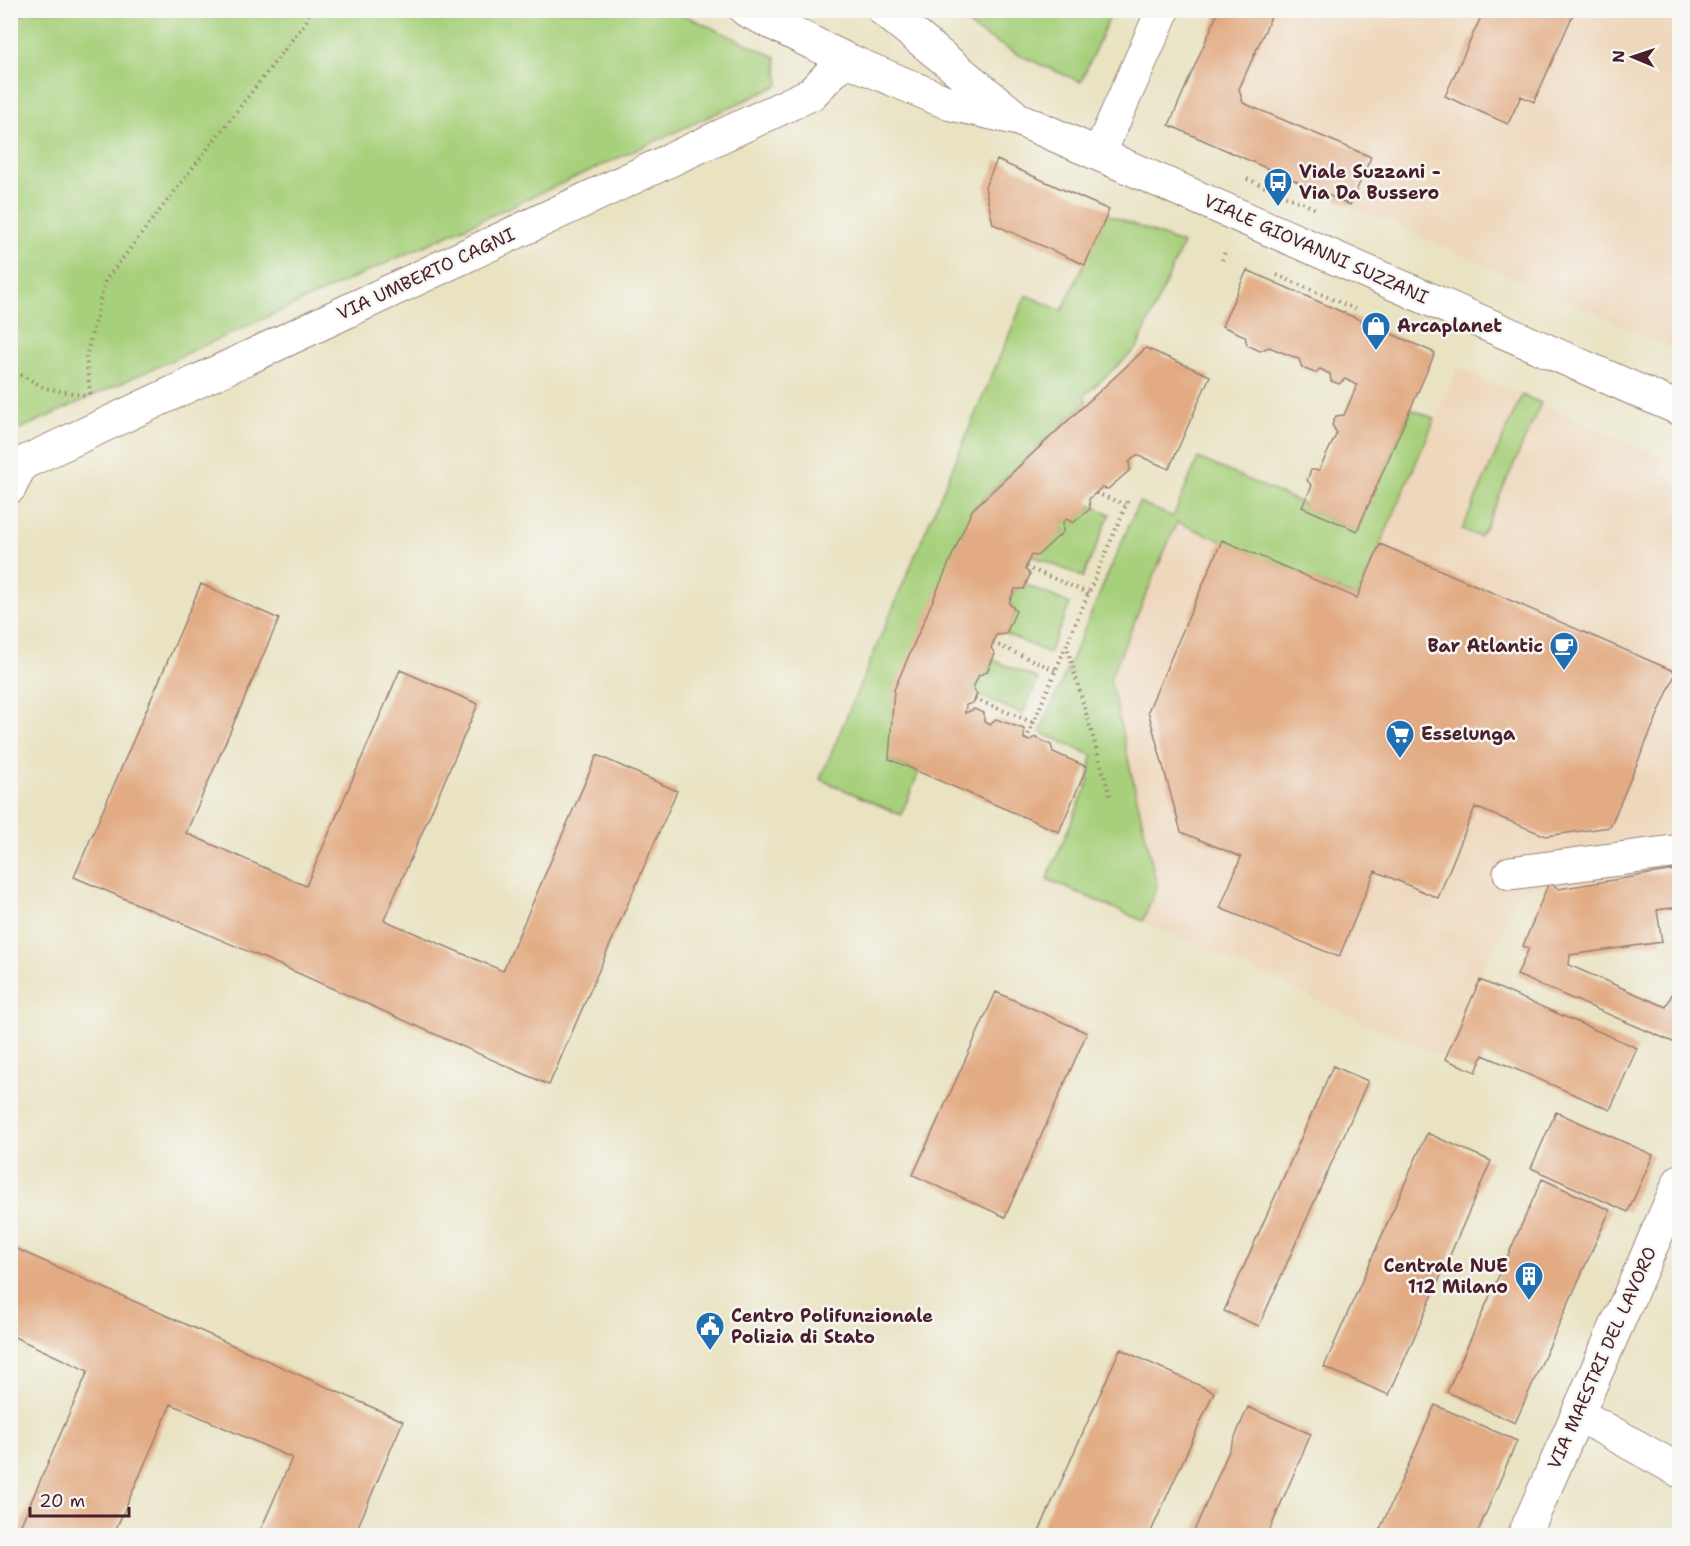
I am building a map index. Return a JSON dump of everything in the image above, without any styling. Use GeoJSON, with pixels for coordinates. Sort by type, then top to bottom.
{"type":"FeatureCollection","features":[{"type":"Feature","properties":{"kind":"street","name":"VIALE GIOVANNI SUZZANI"},"geometry":{"type":"LineString","coordinates":[[746,10],[845,59],[951,104],[1018,119],[1680,410]]}},
{"type":"Feature","properties":{"kind":"street","name":"VIALE GIOVANNI SUZZANI"},"geometry":{"type":"LineString","coordinates":[[884,10],[1018,119]]}},
{"type":"Feature","properties":{"kind":"street"},"geometry":{"type":"LineString","coordinates":[[1099,154],[1163,10]]}},
{"type":"Feature","properties":{"kind":"street","name":"VIA UMBERTO CAGNI"},"geometry":{"type":"LineString","coordinates":[[10,487],[21,464],[811,94],[845,59]]}},
{"type":"Feature","properties":{"kind":"street"},"geometry":{"type":"LineString","coordinates":[[1510,873],[1680,851]]}},
{"type":"Feature","properties":{"kind":"street","name":"VIA MAESTRI DEL LAVORO"},"geometry":{"type":"LineString","coordinates":[[1524,1536],[1680,1181]]}},
{"type":"Feature","properties":{"kind":"street"},"geometry":{"type":"LineString","coordinates":[[1578,1414],[1680,1471]]}},
{"type":"Feature","properties":{"kind":"path"},"geometry":{"type":"LineString","coordinates":[[10,369],[45,388],[91,397],[86,357],[105,281],[306,22],[310,10]]}},
{"type":"Feature","properties":{"kind":"path"},"geometry":{"type":"LineString","coordinates":[[1247,179],[1318,210]]}},
{"type":"Feature","properties":{"kind":"path"},"geometry":{"type":"LineString","coordinates":[[1222,260],[1225,252]]}},
{"type":"Feature","properties":{"kind":"path"},"geometry":{"type":"LineString","coordinates":[[1277,275],[1355,309]]}},
{"type":"Feature","properties":{"kind":"path"},"geometry":{"type":"LineString","coordinates":[[1096,493],[1126,505]]}},
{"type":"Feature","properties":{"kind":"path"},"geometry":{"type":"LineString","coordinates":[[1026,740],[1130,498]]}},
{"type":"Feature","properties":{"kind":"path"},"geometry":{"type":"LineString","coordinates":[[1026,567],[1088,593]]}},
{"type":"Feature","properties":{"kind":"path"},"geometry":{"type":"LineString","coordinates":[[993,643],[1055,670]]}},
{"type":"Feature","properties":{"kind":"path"},"geometry":{"type":"LineString","coordinates":[[1066,644],[1111,799]]}},
{"type":"Feature","properties":{"kind":"path"},"geometry":{"type":"LineString","coordinates":[[975,699],[1034,723]]}},
{"type":"Feature","properties":{"kind":"shaded area"},"geometry":{"type":"Polygon","coordinates":[[[1219,11],[1679,11],[1679,351],[1169,125],[1219,11]]]}},
{"type":"Feature","properties":{"kind":"shaded area"},"geometry":{"type":"Polygon","coordinates":[[[1458,367],[1679,465],[1679,869],[1559,889],[1549,882],[1518,892],[1445,1059],[1143,921],[1157,886],[1109,679],[1177,521],[1357,598],[1458,367]]]}},
{"type":"Feature","properties":{"kind":"green space"},"geometry":{"type":"Polygon","coordinates":[[[29,11],[675,11],[776,57],[779,85],[11,433],[10,20],[29,11]]]}},
{"type":"Feature","properties":{"kind":"green space"},"geometry":{"type":"Polygon","coordinates":[[[954,11],[1112,11],[1081,82],[1021,56],[976,31],[954,11]]]}},
{"type":"Feature","properties":{"kind":"green space"},"geometry":{"type":"Polygon","coordinates":[[[1107,214],[1183,244],[1137,348],[1084,396],[1087,401],[972,510],[889,759],[919,772],[901,815],[820,779],[1026,295],[1062,311],[1107,214]]]}},
{"type":"Feature","properties":{"kind":"green space"},"geometry":{"type":"Polygon","coordinates":[[[1522,395],[1541,403],[1485,529],[1479,536],[1462,530],[1522,395]]]}},
{"type":"Feature","properties":{"kind":"green space"},"geometry":{"type":"Polygon","coordinates":[[[1411,409],[1435,419],[1357,598],[1177,522],[1110,679],[1157,886],[1143,921],[1047,879],[1088,783],[1092,755],[1040,732],[1139,502],[1173,517],[1198,458],[1304,504],[1303,507],[1357,531],[1411,409]]]}},
{"type":"Feature","properties":{"kind":"green space"},"geometry":{"type":"Polygon","coordinates":[[[1090,505],[1110,514],[1083,577],[1031,555],[1063,532],[1063,522],[1067,519],[1074,522],[1090,509],[1090,505]]]}},
{"type":"Feature","properties":{"kind":"green space"},"geometry":{"type":"Polygon","coordinates":[[[1025,584],[1070,604],[1049,653],[1006,634],[1016,611],[1009,603],[1015,589],[1023,588],[1025,584]]]}},
{"type":"Feature","properties":{"kind":"green space"},"geometry":{"type":"Polygon","coordinates":[[[993,660],[1038,679],[1023,714],[977,695],[973,688],[979,675],[987,672],[993,660]]]}},
{"type":"Feature","properties":{"kind":"building"},"geometry":{"type":"Polygon","coordinates":[[[1219,10],[1274,10],[1239,89],[1243,103],[1371,157],[1350,205],[1169,125],[1219,10]]]}},
{"type":"Feature","properties":{"kind":"building"},"geometry":{"type":"Polygon","coordinates":[[[1484,10],[1575,10],[1534,102],[1521,96],[1508,124],[1445,96],[1484,10]]]}},
{"type":"Feature","properties":{"kind":"building"},"geometry":{"type":"Polygon","coordinates":[[[997,160],[1109,210],[1085,265],[993,224],[985,187],[997,160]]]}},
{"type":"Feature","properties":{"kind":"building"},"geometry":{"type":"Polygon","coordinates":[[[1247,270],[1435,353],[1357,531],[1302,507],[1312,486],[1307,480],[1311,470],[1319,470],[1337,433],[1332,425],[1336,416],[1344,415],[1357,385],[1345,379],[1339,384],[1331,381],[1330,374],[1320,369],[1315,373],[1302,368],[1299,359],[1269,347],[1260,351],[1247,345],[1245,336],[1222,326],[1247,270]]]}},
{"type":"Feature","properties":{"kind":"building"},"geometry":{"type":"Polygon","coordinates":[[[1146,348],[1210,376],[1169,469],[1137,455],[1129,462],[1130,470],[1108,489],[1101,488],[1089,499],[1090,509],[1073,523],[1067,519],[1063,522],[1063,532],[1037,556],[1031,555],[1025,569],[1030,574],[1024,589],[1015,589],[1009,603],[1016,611],[1006,634],[996,635],[991,648],[995,654],[987,672],[979,675],[973,688],[977,694],[973,703],[966,705],[965,713],[974,709],[984,713],[984,722],[990,725],[996,719],[1024,729],[1024,739],[1029,741],[1035,737],[1051,745],[1053,752],[1087,767],[1059,832],[889,759],[894,690],[972,510],[1146,348]]]}},
{"type":"Feature","properties":{"kind":"building","name":"Esselunga"},"geometry":{"type":"Polygon","coordinates":[[[1222,540],[1357,598],[1380,544],[1676,672],[1610,827],[1546,836],[1475,807],[1438,898],[1375,871],[1339,957],[1220,908],[1241,857],[1181,832],[1148,711],[1222,540]]]}},
{"type":"Feature","properties":{"kind":"building"},"geometry":{"type":"Polygon","coordinates":[[[201,584],[279,619],[186,833],[306,886],[400,670],[478,704],[384,920],[503,971],[597,755],[677,791],[549,1085],[273,962],[74,877],[201,584]]]}},
{"type":"Feature","properties":{"kind":"building"},"geometry":{"type":"Polygon","coordinates":[[[1680,869],[1680,907],[1657,910],[1662,942],[1570,955],[1569,965],[1666,1007],[1680,977],[1680,1045],[1517,975],[1529,948],[1523,946],[1549,882],[1559,889],[1680,869]]]}},
{"type":"Feature","properties":{"kind":"building"},"geometry":{"type":"Polygon","coordinates":[[[1480,980],[1637,1048],[1610,1110],[1483,1055],[1476,1072],[1445,1059],[1480,980]]]}},
{"type":"Feature","properties":{"kind":"building"},"geometry":{"type":"Polygon","coordinates":[[[996,992],[1087,1033],[1005,1217],[913,1175],[996,992]]]}},
{"type":"Feature","properties":{"kind":"building"},"geometry":{"type":"Polygon","coordinates":[[[1333,1066],[1368,1081],[1259,1326],[1224,1311],[1333,1066]]]}},
{"type":"Feature","properties":{"kind":"building"},"geometry":{"type":"Polygon","coordinates":[[[1556,1112],[1653,1155],[1628,1212],[1531,1168],[1556,1112]]]}},
{"type":"Feature","properties":{"kind":"building"},"geometry":{"type":"Polygon","coordinates":[[[1427,1133],[1491,1161],[1389,1395],[1324,1367],[1427,1133]]]}},
{"type":"Feature","properties":{"kind":"building","name":"Centrale NUE 112 Milano"},"geometry":{"type":"Polygon","coordinates":[[[1542,1179],[1610,1210],[1515,1423],[1447,1392],[1542,1179]]]}},
{"type":"Feature","properties":{"kind":"building"},"geometry":{"type":"Polygon","coordinates":[[[10,1246],[403,1421],[354,1536],[258,1536],[292,1458],[171,1404],[113,1536],[16,1536],[88,1371],[10,1335],[10,1246]]]}},
{"type":"Feature","properties":{"kind":"building"},"geometry":{"type":"Polygon","coordinates":[[[1120,1349],[1214,1392],[1149,1536],[1037,1536],[1120,1349]]]}},
{"type":"Feature","properties":{"kind":"building"},"geometry":{"type":"Polygon","coordinates":[[[1435,1405],[1517,1441],[1476,1536],[1377,1536],[1435,1405]]]}},
{"type":"Feature","properties":{"kind":"building"},"geometry":{"type":"Polygon","coordinates":[[[1248,1407],[1311,1434],[1267,1536],[1192,1536],[1248,1407]]]}},
{"type":"Feature","properties":{"kind":"place","name":"Viale Suzzani - Via Da Bussero"},"geometry":{"type":"Point","coordinates":[1278,208]}},
{"type":"Feature","properties":{"kind":"place","name":"Arcaplanet"},"geometry":{"type":"Point","coordinates":[1376,352]}},
{"type":"Feature","properties":{"kind":"place","name":"Bar Atlantic"},"geometry":{"type":"Point","coordinates":[1564,672]}},
{"type":"Feature","properties":{"kind":"place","name":"Esselunga"},"geometry":{"type":"Point","coordinates":[1400,760]}},
{"type":"Feature","properties":{"kind":"place","name":"Centrale NUE 112 Milano"},"geometry":{"type":"Point","coordinates":[1529,1302]}},
{"type":"Feature","properties":{"kind":"place","name":"Centro Polifunzionale Polizia di Stato"},"geometry":{"type":"Point","coordinates":[710,1352]}}]}
